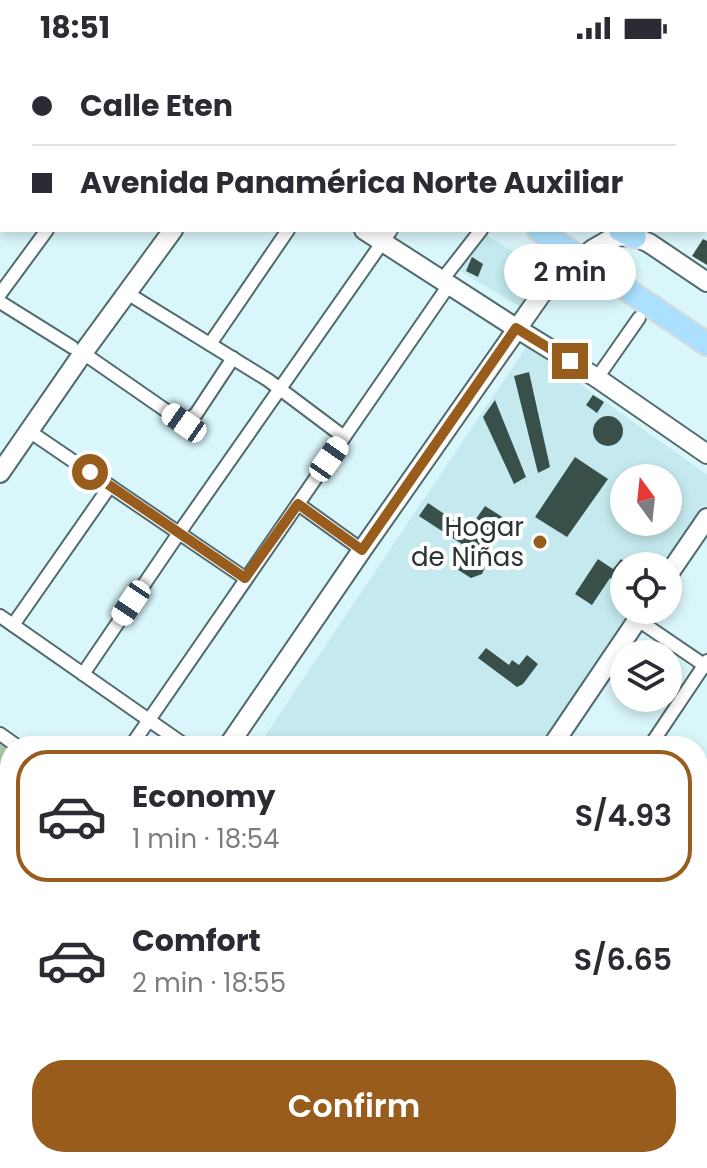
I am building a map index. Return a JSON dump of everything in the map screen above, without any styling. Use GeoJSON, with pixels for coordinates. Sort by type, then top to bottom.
{"type":"FeatureCollection","features":[{"type":"Feature","properties":{"kind":"highway"},"geometry":{"type":"LineString","coordinates":[[543,232],[587,254],[707,326]]}},
{"type":"Feature","properties":{"kind":"highway"},"geometry":{"type":"LineString","coordinates":[[566,232],[587,254],[707,344]]}},
{"type":"Feature","properties":{"kind":"main road"},"geometry":{"type":"LineString","coordinates":[[0,453],[77,350],[157,232]]}},
{"type":"Feature","properties":{"kind":"main road"},"geometry":{"type":"LineString","coordinates":[[0,473],[77,350],[127,293],[172,232]]}},
{"type":"Feature","properties":{"kind":"main road"},"geometry":{"type":"LineString","coordinates":[[235,736],[545,289],[587,254],[612,238],[640,235],[707,282]]}},
{"type":"Feature","properties":{"kind":"main road"},"geometry":{"type":"LineString","coordinates":[[387,236],[445,282],[597,378],[707,454]]}},
{"type":"Feature","properties":{"kind":"main road"},"geometry":{"type":"LineString","coordinates":[[682,555],[707,518]]}},
{"type":"Feature","properties":{"kind":"main road"},"geometry":{"type":"LineString","coordinates":[[565,736],[635,624]]}},
{"type":"Feature","properties":{"kind":"street"},"geometry":{"type":"LineString","coordinates":[[0,294],[46,232]]}},
{"type":"Feature","properties":{"kind":"street"},"geometry":{"type":"LineString","coordinates":[[210,344],[287,232]]}},
{"type":"Feature","properties":{"kind":"street"},"geometry":{"type":"LineString","coordinates":[[138,736],[344,437],[480,232]]}},
{"type":"Feature","properties":{"kind":"street"},"geometry":{"type":"LineString","coordinates":[[83,674],[387,236]]}},
{"type":"Feature","properties":{"kind":"street"},"geometry":{"type":"LineString","coordinates":[[127,293],[280,389],[344,437]]}},
{"type":"Feature","properties":{"kind":"street"},"geometry":{"type":"LineString","coordinates":[[0,302],[184,423],[196,414],[233,358]]}},
{"type":"Feature","properties":{"kind":"street"},"geometry":{"type":"LineString","coordinates":[[597,378],[639,318]]}},
{"type":"Feature","properties":{"kind":"street"},"geometry":{"type":"LineString","coordinates":[[29,431],[245,578]]}},
{"type":"Feature","properties":{"kind":"street"},"geometry":{"type":"LineString","coordinates":[[13,625],[110,486]]}},
{"type":"Feature","properties":{"kind":"street"},"geometry":{"type":"LineString","coordinates":[[298,504],[362,550]]}},
{"type":"Feature","properties":{"kind":"street"},"geometry":{"type":"LineString","coordinates":[[0,616],[172,736]]}},
{"type":"Feature","properties":{"kind":"street"},"geometry":{"type":"LineString","coordinates":[[653,624],[706,664],[657,736]]}},
{"type":"Feature","properties":{"kind":"shaded area"},"geometry":{"type":"Polygon","coordinates":[[[484,234],[551,274],[524,309],[460,271],[484,234]]]}},
{"type":"Feature","properties":{"kind":"shaded area"},"geometry":{"type":"Polygon","coordinates":[[[527,346],[707,475],[707,505],[675,552],[610,552],[610,624],[625,624],[614,640],[610,640],[610,647],[549,736],[265,736],[527,346]]]}},
{"type":"Feature","properties":{"kind":"building"},"geometry":{"type":"Polygon","coordinates":[[[703,239],[707,241],[707,265],[692,256],[703,239]]]}},
{"type":"Feature","properties":{"kind":"building"},"geometry":{"type":"Polygon","coordinates":[[[472,257],[483,264],[478,277],[466,271],[472,257]]]}},
{"type":"Feature","properties":{"kind":"building"},"geometry":{"type":"Polygon","coordinates":[[[529,372],[550,467],[538,473],[514,376],[529,372]]]}},
{"type":"Feature","properties":{"kind":"building"},"geometry":{"type":"Polygon","coordinates":[[[593,395],[604,402],[597,413],[586,405],[593,395]]]}},
{"type":"Feature","properties":{"kind":"building"},"geometry":{"type":"Polygon","coordinates":[[[495,400],[526,477],[514,484],[483,417],[495,400]]]}},
{"type":"Feature","properties":{"kind":"building"},"geometry":{"type":"Polygon","coordinates":[[[608,416],[619,420],[623,431],[619,442],[608,446],[597,442],[593,431],[597,420],[608,416]]]}},
{"type":"Feature","properties":{"kind":"building"},"geometry":{"type":"Polygon","coordinates":[[[575,457],[608,479],[567,537],[535,517],[575,457]]]}},
{"type":"Feature","properties":{"kind":"building"},"geometry":{"type":"Polygon","coordinates":[[[428,503],[486,542],[475,558],[486,565],[482,574],[471,578],[455,568],[468,548],[419,516],[428,503]]]}},
{"type":"Feature","properties":{"kind":"building"},"geometry":{"type":"Polygon","coordinates":[[[485,506],[507,520],[493,542],[471,526],[485,506]]]}},
{"type":"Feature","properties":{"kind":"building"},"geometry":{"type":"Polygon","coordinates":[[[598,559],[610,567],[610,578],[592,605],[575,594],[598,559]]]}},
{"type":"Feature","properties":{"kind":"building"},"geometry":{"type":"Polygon","coordinates":[[[486,648],[509,665],[512,660],[519,665],[527,655],[538,664],[523,684],[517,687],[478,658],[486,648]]]}},
{"type":"Feature","properties":{"kind":"place","name":"Hogar de Niñas"},"geometry":{"type":"Point","coordinates":[540,542]}},
{"type":"Feature","properties":{"kind":"route"},"geometry":{"type":"LineString","coordinates":[[90,472],[245,578],[298,504],[362,550],[516,328],[570,361]]}}]}
